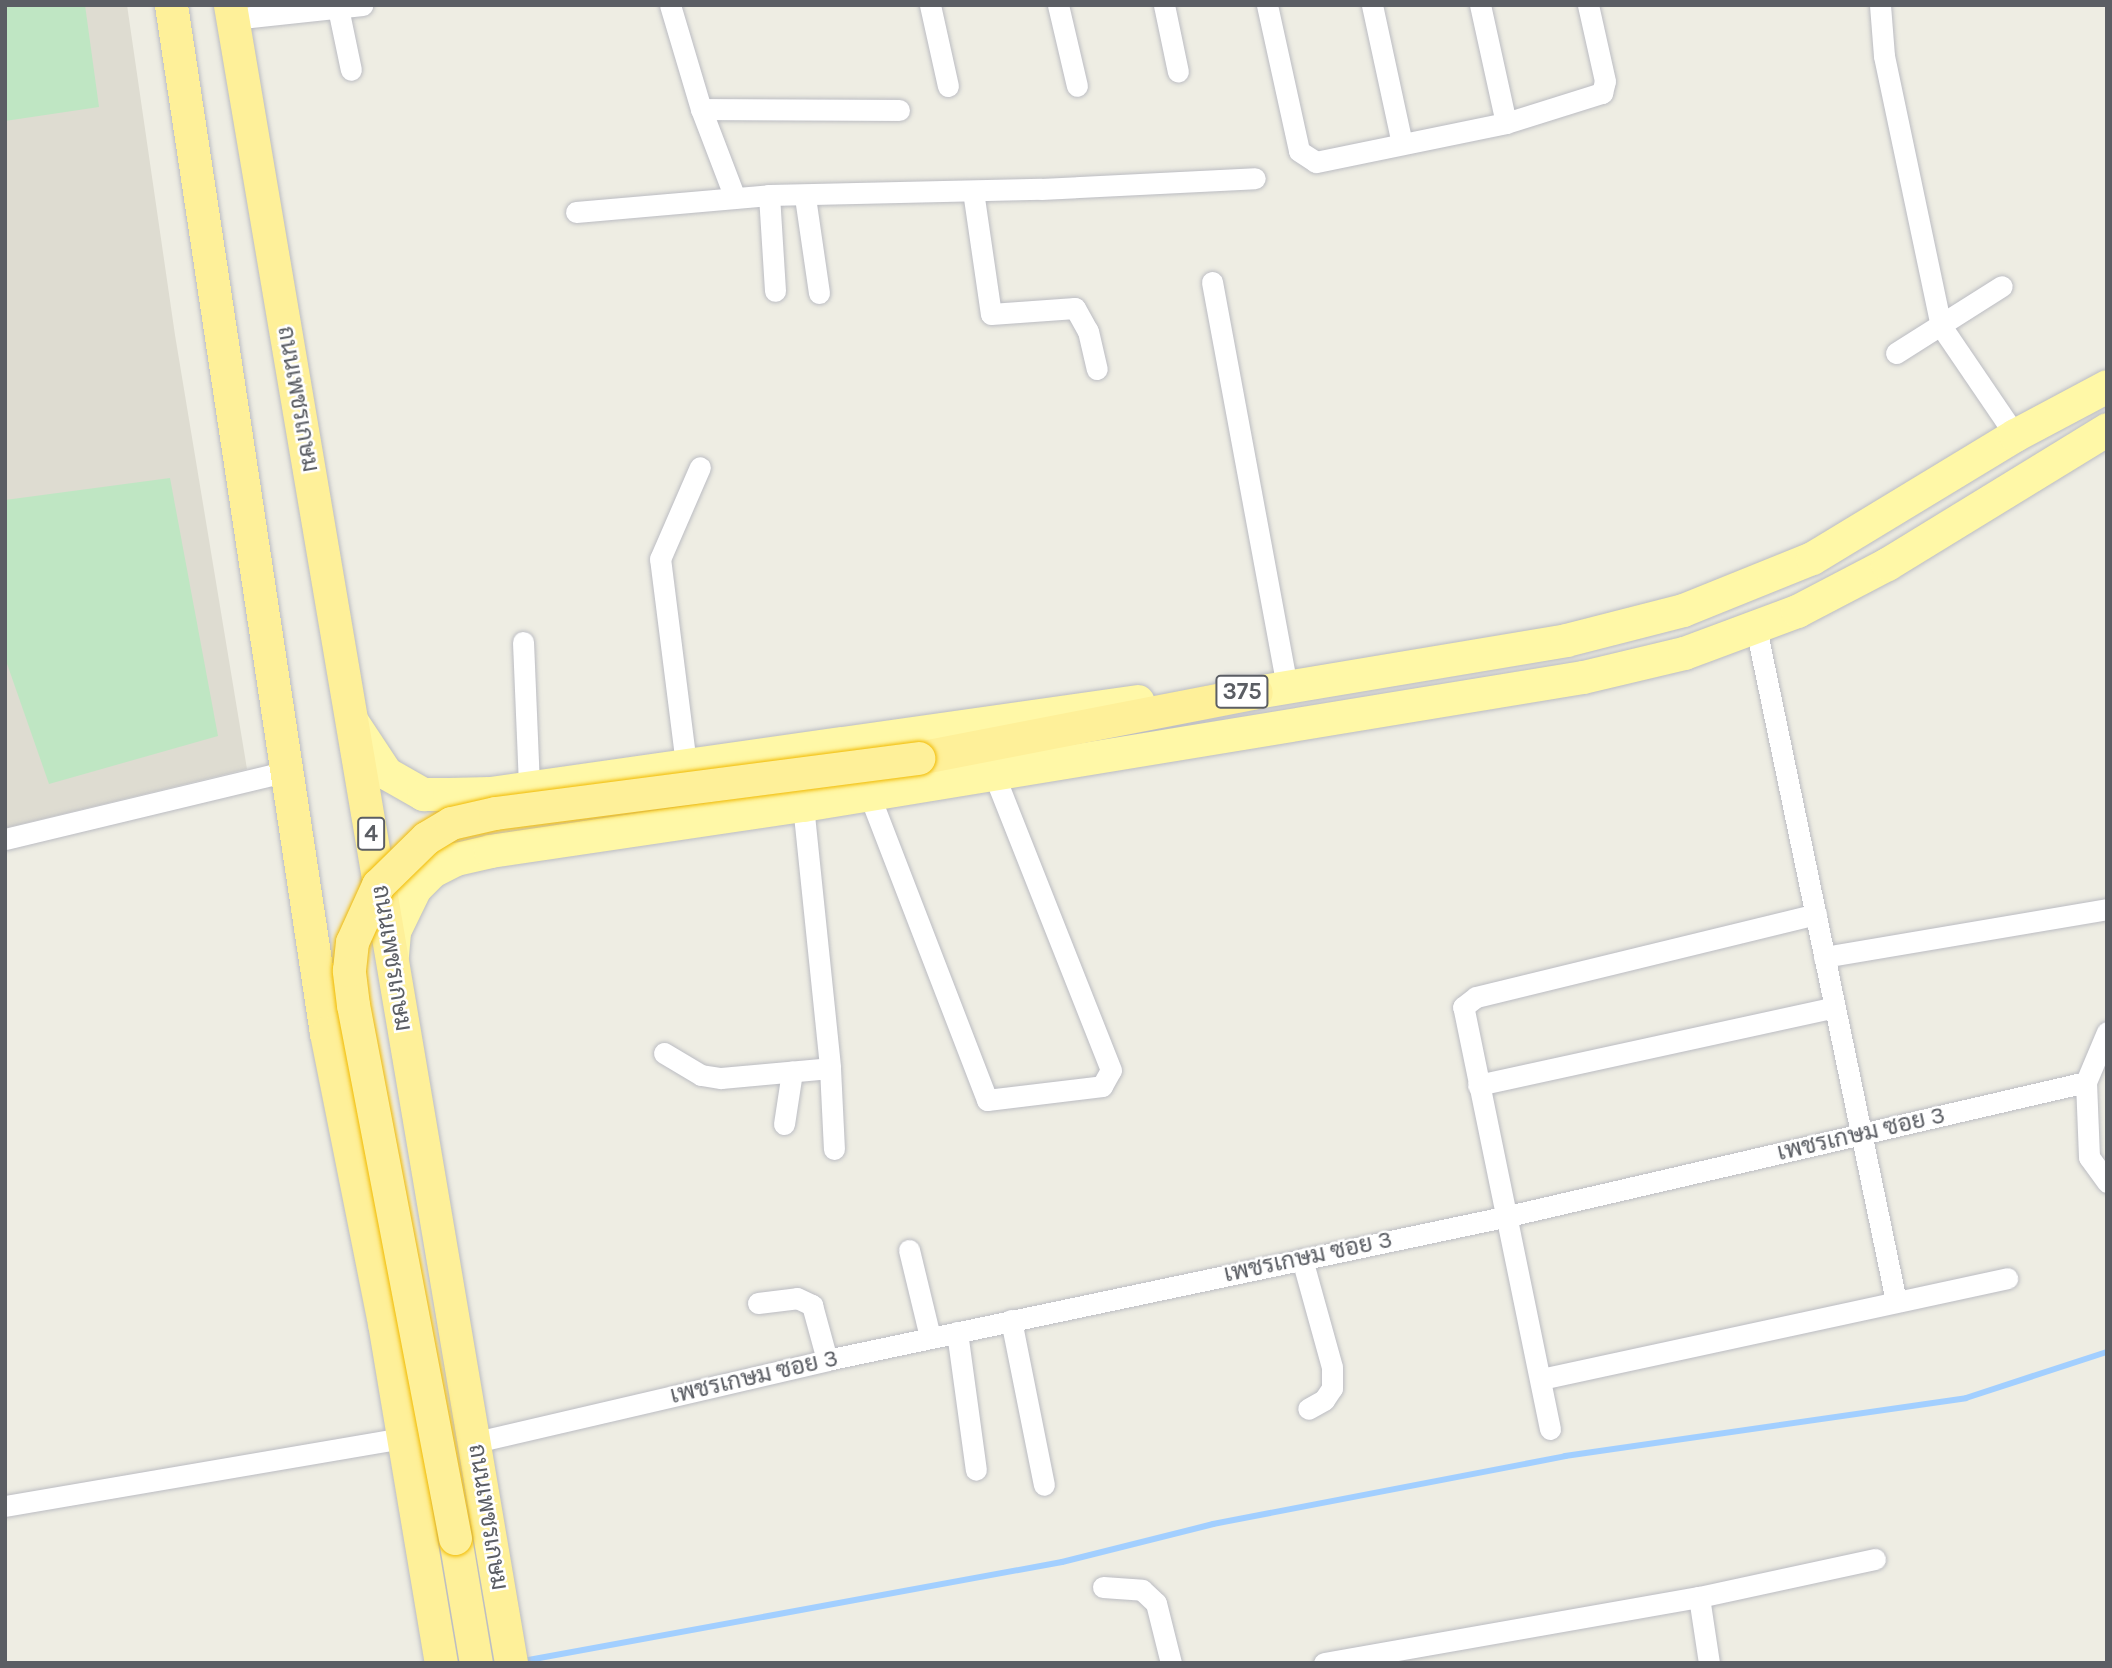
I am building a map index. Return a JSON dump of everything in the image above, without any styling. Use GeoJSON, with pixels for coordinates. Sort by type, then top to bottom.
{"type":"FeatureCollection","features":[{"type":"Feature","properties":{"kind":"highway"},"geometry":{"type":"LineString","coordinates":[[171,5],[326,1033],[403,1438],[441,1663]]}},
{"type":"Feature","properties":{"kind":"highway","name":"ถนนเพชรเกษม"},"geometry":{"type":"LineString","coordinates":[[231,12],[392,961],[477,1442],[511,1663]]}},
{"type":"Feature","properties":{"kind":"highway"},"geometry":{"type":"LineString","coordinates":[[476,1663],[456,1538],[353,1005],[349,970],[352,942],[377,885],[426,838],[452,823],[484,816],[918,758],[1272,689]]}},
{"type":"Feature","properties":{"kind":"main road","name":"375"},"geometry":{"type":"LineString","coordinates":[[353,723],[386,773],[423,794],[449,794],[529,787],[1122,703],[1272,689],[1566,640],[1683,610],[1812,558],[2015,435],[2107,386]]}},
{"type":"Feature","properties":{"kind":"main road","name":"375"},"geometry":{"type":"LineString","coordinates":[[392,961],[394,931],[415,888],[432,871],[456,859],[1583,677],[1684,653],[1756,628],[1887,564],[2107,429]]}},
{"type":"Feature","properties":{"kind":"main road"},"geometry":{"type":"LineString","coordinates":[[449,794],[442,819],[445,842],[456,859]]}},
{"type":"Feature","properties":{"kind":"street"},"geometry":{"type":"LineString","coordinates":[[231,12],[362,5]]}},
{"type":"Feature","properties":{"kind":"street"},"geometry":{"type":"LineString","coordinates":[[670,5],[701,109],[735,198]]}},
{"type":"Feature","properties":{"kind":"street"},"geometry":{"type":"LineString","coordinates":[[930,5],[948,86]]}},
{"type":"Feature","properties":{"kind":"street"},"geometry":{"type":"LineString","coordinates":[[1058,5],[1077,86]]}},
{"type":"Feature","properties":{"kind":"street"},"geometry":{"type":"LineString","coordinates":[[1164,5],[1178,72]]}},
{"type":"Feature","properties":{"kind":"street"},"geometry":{"type":"LineString","coordinates":[[1267,5],[1299,151],[1307,160],[1506,123],[1602,93],[1605,81],[1588,5]]}},
{"type":"Feature","properties":{"kind":"street"},"geometry":{"type":"LineString","coordinates":[[1372,5],[1402,144]]}},
{"type":"Feature","properties":{"kind":"street"},"geometry":{"type":"LineString","coordinates":[[1480,5],[1506,123]]}},
{"type":"Feature","properties":{"kind":"street"},"geometry":{"type":"LineString","coordinates":[[1880,5],[1886,69],[1941,326],[2015,435]]}},
{"type":"Feature","properties":{"kind":"street"},"geometry":{"type":"LineString","coordinates":[[338,8],[351,70]]}},
{"type":"Feature","properties":{"kind":"street"},"geometry":{"type":"LineString","coordinates":[[701,109],[899,110]]}},
{"type":"Feature","properties":{"kind":"street"},"geometry":{"type":"LineString","coordinates":[[576,212],[769,195],[805,197],[1255,178]]}},
{"type":"Feature","properties":{"kind":"street"},"geometry":{"type":"LineString","coordinates":[[973,191],[991,314],[1075,308],[1088,331],[1097,369]]}},
{"type":"Feature","properties":{"kind":"street"},"geometry":{"type":"LineString","coordinates":[[769,195],[775,291]]}},
{"type":"Feature","properties":{"kind":"street"},"geometry":{"type":"LineString","coordinates":[[805,197],[819,293]]}},
{"type":"Feature","properties":{"kind":"street"},"geometry":{"type":"LineString","coordinates":[[1212,282],[1272,689]]}},
{"type":"Feature","properties":{"kind":"street"},"geometry":{"type":"LineString","coordinates":[[1896,353],[2002,286]]}},
{"type":"Feature","properties":{"kind":"street"},"geometry":{"type":"LineString","coordinates":[[686,764],[660,559],[700,467]]}},
{"type":"Feature","properties":{"kind":"street"},"geometry":{"type":"LineString","coordinates":[[1756,628],[1896,1301]]}},
{"type":"Feature","properties":{"kind":"street"},"geometry":{"type":"LineString","coordinates":[[523,642],[529,787]]}},
{"type":"Feature","properties":{"kind":"street"},"geometry":{"type":"LineString","coordinates":[[5,839],[285,772]]}},
{"type":"Feature","properties":{"kind":"street"},"geometry":{"type":"LineString","coordinates":[[869,794],[987,1100],[1102,1086],[1111,1070],[993,772]]}},
{"type":"Feature","properties":{"kind":"street"},"geometry":{"type":"LineString","coordinates":[[803,805],[830,1068],[834,1149]]}},
{"type":"Feature","properties":{"kind":"street"},"geometry":{"type":"LineString","coordinates":[[1825,957],[2107,909]]}},
{"type":"Feature","properties":{"kind":"street"},"geometry":{"type":"LineString","coordinates":[[1550,1429],[1462,1014],[1466,1001],[1816,914]]}},
{"type":"Feature","properties":{"kind":"street"},"geometry":{"type":"LineString","coordinates":[[1478,1085],[1835,1007]]}},
{"type":"Feature","properties":{"kind":"street"},"geometry":{"type":"LineString","coordinates":[[2107,1032],[2086,1082],[2089,1157],[2107,1182]]}},
{"type":"Feature","properties":{"kind":"street"},"geometry":{"type":"LineString","coordinates":[[664,1053],[701,1075],[721,1078],[830,1068]]}},
{"type":"Feature","properties":{"kind":"street"},"geometry":{"type":"LineString","coordinates":[[783,1124],[792,1072]]}},
{"type":"Feature","properties":{"kind":"street","name":"เพชรเกษม ซอย 3"},"geometry":{"type":"LineString","coordinates":[[477,1442],[827,1360],[1504,1217],[2086,1082]]}},
{"type":"Feature","properties":{"kind":"street"},"geometry":{"type":"LineString","coordinates":[[909,1250],[930,1338]]}},
{"type":"Feature","properties":{"kind":"street"},"geometry":{"type":"LineString","coordinates":[[1302,1259],[1332,1367],[1332,1388],[1324,1400],[1308,1409]]}},
{"type":"Feature","properties":{"kind":"street"},"geometry":{"type":"LineString","coordinates":[[1541,1379],[2007,1278]]}},
{"type":"Feature","properties":{"kind":"street"},"geometry":{"type":"LineString","coordinates":[[758,1303],[797,1298],[812,1305],[827,1360]]}},
{"type":"Feature","properties":{"kind":"street"},"geometry":{"type":"LineString","coordinates":[[1011,1320],[1044,1485]]}},
{"type":"Feature","properties":{"kind":"street"},"geometry":{"type":"LineString","coordinates":[[957,1332],[976,1470]]}},
{"type":"Feature","properties":{"kind":"street"},"geometry":{"type":"LineString","coordinates":[[5,1506],[403,1438]]}},
{"type":"Feature","properties":{"kind":"street"},"geometry":{"type":"LineString","coordinates":[[1324,1663],[1699,1597],[1875,1559]]}},
{"type":"Feature","properties":{"kind":"street"},"geometry":{"type":"LineString","coordinates":[[1103,1587],[1142,1590],[1156,1603],[1171,1663]]}},
{"type":"Feature","properties":{"kind":"street"},"geometry":{"type":"LineString","coordinates":[[1699,1597],[1709,1663]]}},
{"type":"Feature","properties":{"kind":"shaded area"},"geometry":{"type":"Polygon","coordinates":[[[5,5],[127,5],[175,335],[247,769],[5,828],[5,5]]]}},
{"type":"Feature","properties":{"kind":"green space"},"geometry":{"type":"Polygon","coordinates":[[[5,5],[85,5],[99,107],[5,121],[5,5]]]}},
{"type":"Feature","properties":{"kind":"green space"},"geometry":{"type":"Polygon","coordinates":[[[170,478],[218,736],[49,784],[5,658],[5,500],[170,478]]]}},
{"type":"Feature","properties":{"kind":"waterway"},"geometry":{"type":"LineString","coordinates":[[523,1661],[1062,1562],[1213,1524],[1565,1456],[1966,1398],[2107,1352]]}}]}
